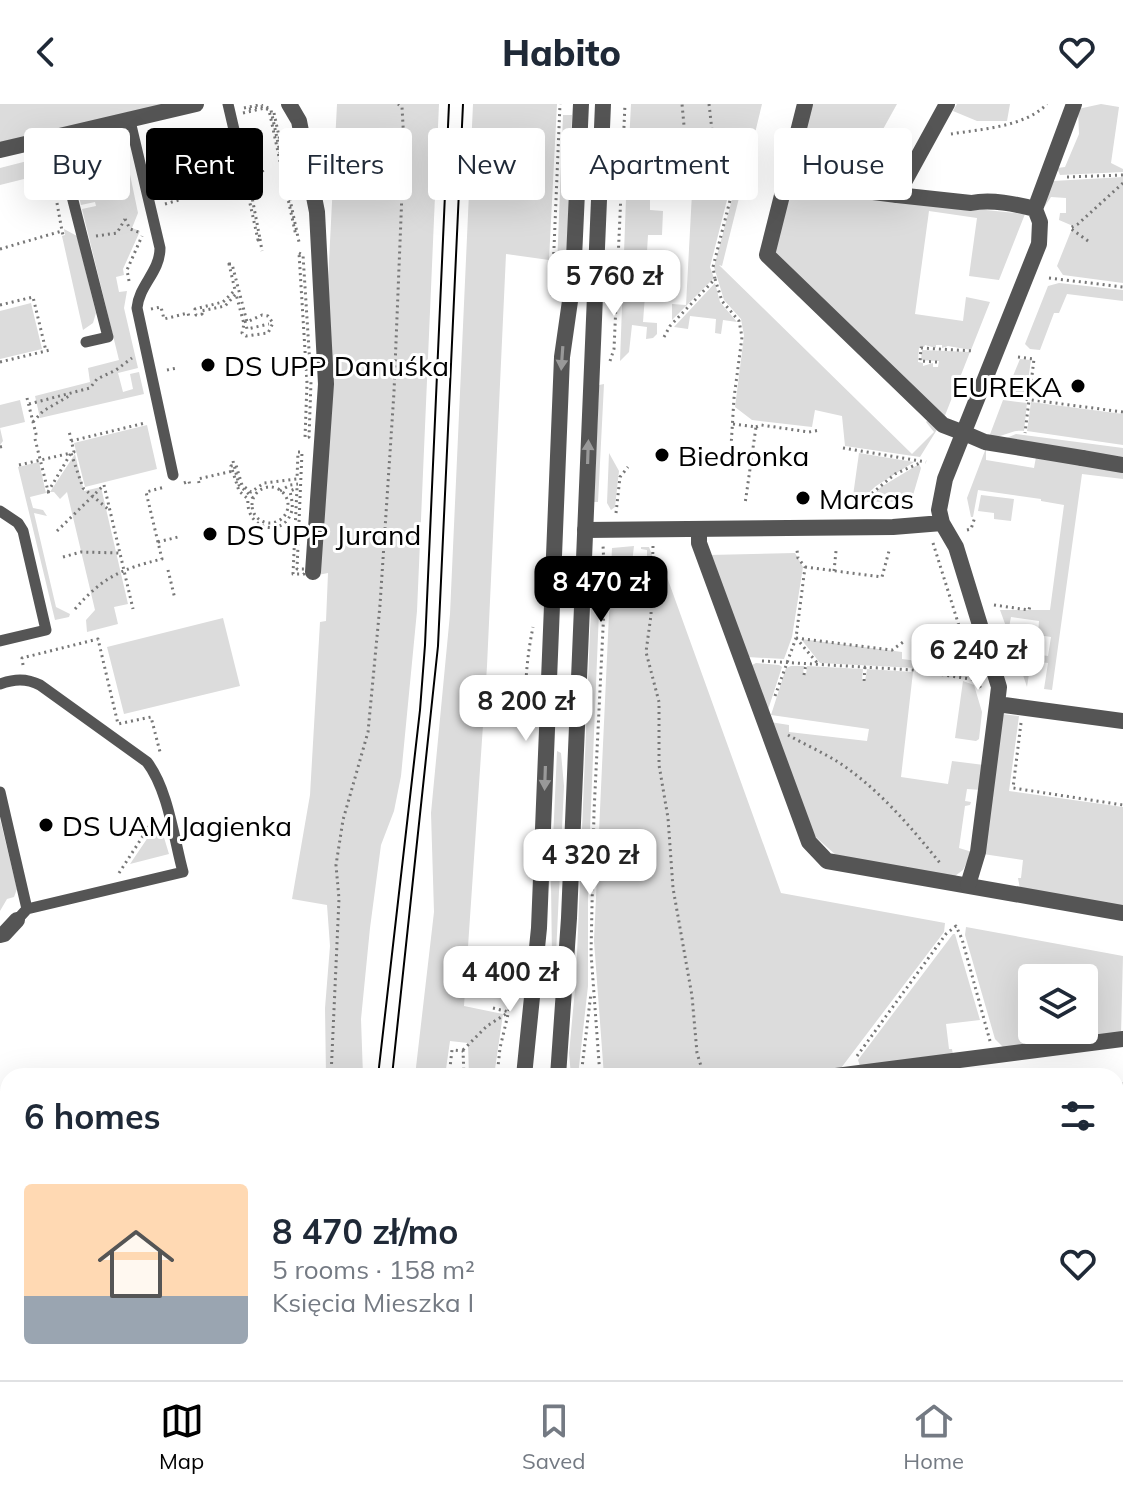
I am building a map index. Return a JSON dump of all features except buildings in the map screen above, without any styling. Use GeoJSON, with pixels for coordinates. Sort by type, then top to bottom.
{"type":"FeatureCollection","features":[{"type":"Feature","properties":{"kind":"street"},"geometry":{"type":"LineString","coordinates":[[100,128],[196,104]]}},
{"type":"Feature","properties":{"kind":"street"},"geometry":{"type":"LineString","coordinates":[[289,104],[299,121],[317,212],[326,384],[313,572]]}},
{"type":"Feature","properties":{"kind":"street"},"geometry":{"type":"LineString","coordinates":[[525,1068],[539,928],[562,357],[573,280],[581,104]]}},
{"type":"Feature","properties":{"kind":"street"},"geometry":{"type":"LineString","coordinates":[[559,1068],[569,918],[603,104]]}},
{"type":"Feature","properties":{"kind":"street"},"geometry":{"type":"LineString","coordinates":[[799,128],[805,104]]}},
{"type":"Feature","properties":{"kind":"street"},"geometry":{"type":"LineString","coordinates":[[912,167],[947,104]]}},
{"type":"Feature","properties":{"kind":"street"},"geometry":{"type":"LineString","coordinates":[[962,884],[978,852],[999,687],[956,547],[936,524],[940,498],[1039,244],[1042,233],[1035,209],[1074,104]]}},
{"type":"Feature","properties":{"kind":"street"},"geometry":{"type":"LineString","coordinates":[[0,150],[24,145]]}},
{"type":"Feature","properties":{"kind":"street"},"geometry":{"type":"LineString","coordinates":[[912,197],[971,203],[981,201],[1035,209]]}},
{"type":"Feature","properties":{"kind":"street"},"geometry":{"type":"LineString","coordinates":[[781,200],[767,255],[943,425],[985,442],[1123,465]]}},
{"type":"Feature","properties":{"kind":"street"},"geometry":{"type":"LineString","coordinates":[[555,532],[936,524]]}},
{"type":"Feature","properties":{"kind":"street"},"geometry":{"type":"LineString","coordinates":[[699,529],[699,543],[809,842],[827,861],[1123,913]]}},
{"type":"Feature","properties":{"kind":"street"},"geometry":{"type":"LineString","coordinates":[[997,704],[1123,721]]}},
{"type":"Feature","properties":{"kind":"street"},"geometry":{"type":"LineString","coordinates":[[0,935],[22,915]]}},
{"type":"Feature","properties":{"kind":"street"},"geometry":{"type":"LineString","coordinates":[[899,1068],[1123,1039]]}},
{"type":"Feature","properties":{"kind":"lane"},"geometry":{"type":"LineString","coordinates":[[130,121],[160,259],[139,296],[138,312],[173,475]]}},
{"type":"Feature","properties":{"kind":"lane"},"geometry":{"type":"LineString","coordinates":[[73,200],[108,337],[86,342]]}},
{"type":"Feature","properties":{"kind":"lane"},"geometry":{"type":"LineString","coordinates":[[0,511],[18,523],[23,531],[46,630],[0,641]]}},
{"type":"Feature","properties":{"kind":"lane"},"geometry":{"type":"LineString","coordinates":[[0,684],[30,680],[49,690],[147,762],[156,773],[183,872],[109,889],[22,915],[0,792]]}},
{"type":"Feature","properties":{"kind":"path"},"geometry":{"type":"LineString","coordinates":[[231,110],[265,104],[273,109],[299,242]]}},
{"type":"Feature","properties":{"kind":"path"},"geometry":{"type":"LineString","coordinates":[[331,1068],[339,899],[336,865],[343,820],[368,732],[380,605],[394,392],[404,143],[402,107],[398,104]]}},
{"type":"Feature","properties":{"kind":"path"},"geometry":{"type":"LineString","coordinates":[[624,128],[625,104]]}},
{"type":"Feature","properties":{"kind":"path"},"geometry":{"type":"LineString","coordinates":[[682,104],[684,128]]}},
{"type":"Feature","properties":{"kind":"path"},"geometry":{"type":"LineString","coordinates":[[709,104],[712,128]]}},
{"type":"Feature","properties":{"kind":"path"},"geometry":{"type":"LineString","coordinates":[[928,138],[1007,124],[1036,114],[1047,104]]}},
{"type":"Feature","properties":{"kind":"path"},"geometry":{"type":"LineString","coordinates":[[231,110],[237,114],[265,108],[269,110],[298,235]]}},
{"type":"Feature","properties":{"kind":"path"},"geometry":{"type":"LineString","coordinates":[[155,115],[158,128]]}},
{"type":"Feature","properties":{"kind":"path"},"geometry":{"type":"LineString","coordinates":[[130,159],[140,162]]}},
{"type":"Feature","properties":{"kind":"path"},"geometry":{"type":"LineString","coordinates":[[1046,177],[1123,175]]}},
{"type":"Feature","properties":{"kind":"path"},"geometry":{"type":"LineString","coordinates":[[1088,241],[1070,228],[1123,183]]}},
{"type":"Feature","properties":{"kind":"path"},"geometry":{"type":"LineString","coordinates":[[249,200],[260,239]]}},
{"type":"Feature","properties":{"kind":"path"},"geometry":{"type":"LineString","coordinates":[[253,200],[262,251]]}},
{"type":"Feature","properties":{"kind":"path"},"geometry":{"type":"LineString","coordinates":[[610,366],[614,349],[621,200]]}},
{"type":"Feature","properties":{"kind":"path"},"geometry":{"type":"LineString","coordinates":[[730,200],[713,267],[722,301],[739,321],[742,337],[731,447]]}},
{"type":"Feature","properties":{"kind":"path"},"geometry":{"type":"LineString","coordinates":[[0,249],[63,233],[56,204]]}},
{"type":"Feature","properties":{"kind":"path"},"geometry":{"type":"LineString","coordinates":[[81,232],[97,237],[117,233],[125,219],[130,229],[143,234]]}},
{"type":"Feature","properties":{"kind":"path"},"geometry":{"type":"LineString","coordinates":[[230,262],[247,329],[269,324]]}},
{"type":"Feature","properties":{"kind":"path"},"geometry":{"type":"LineString","coordinates":[[197,315],[202,314],[201,311],[225,306],[236,294],[244,324],[241,329],[243,334],[265,334],[272,328],[272,320],[265,315],[247,322],[230,262]]}},
{"type":"Feature","properties":{"kind":"path"},"geometry":{"type":"LineString","coordinates":[[197,315],[195,309],[223,302],[235,290],[230,262]]}},
{"type":"Feature","properties":{"kind":"path"},"geometry":{"type":"LineString","coordinates":[[1049,278],[1123,287]]}},
{"type":"Feature","properties":{"kind":"path"},"geometry":{"type":"LineString","coordinates":[[664,337],[670,326],[715,279]]}},
{"type":"Feature","properties":{"kind":"path"},"geometry":{"type":"LineString","coordinates":[[197,315],[196,311],[223,305],[237,291]]}},
{"type":"Feature","properties":{"kind":"path"},"geometry":{"type":"LineString","coordinates":[[0,305],[33,297],[48,350],[0,362]]}},
{"type":"Feature","properties":{"kind":"path"},"geometry":{"type":"LineString","coordinates":[[138,312],[161,307],[164,319],[188,313],[189,317]]}},
{"type":"Feature","properties":{"kind":"path"},"geometry":{"type":"LineString","coordinates":[[29,404],[92,387],[97,379],[125,364],[137,348]]}},
{"type":"Feature","properties":{"kind":"path"},"geometry":{"type":"LineString","coordinates":[[937,362],[920,361],[921,348],[974,351]]}},
{"type":"Feature","properties":{"kind":"path"},"geometry":{"type":"LineString","coordinates":[[1018,357],[1034,359],[1025,433]]}},
{"type":"Feature","properties":{"kind":"path"},"geometry":{"type":"LineString","coordinates":[[33,422],[43,411],[76,393]]}},
{"type":"Feature","properties":{"kind":"path"},"geometry":{"type":"LineString","coordinates":[[1002,396],[1123,412]]}},
{"type":"Feature","properties":{"kind":"path"},"geometry":{"type":"LineString","coordinates":[[27,398],[48,494],[74,452],[69,431]]}},
{"type":"Feature","properties":{"kind":"path"},"geometry":{"type":"LineString","coordinates":[[71,441],[159,419]]}},
{"type":"Feature","properties":{"kind":"path"},"geometry":{"type":"LineString","coordinates":[[733,424],[809,432],[820,430]]}},
{"type":"Feature","properties":{"kind":"path"},"geometry":{"type":"LineString","coordinates":[[745,504],[756,427]]}},
{"type":"Feature","properties":{"kind":"path"},"geometry":{"type":"LineString","coordinates":[[843,448],[926,462],[895,474],[858,505]]}},
{"type":"Feature","properties":{"kind":"path"},"geometry":{"type":"LineString","coordinates":[[199,483],[198,479],[236,465],[242,485],[251,492],[264,483],[297,479],[298,452],[302,452],[297,569],[304,569],[304,574],[293,574],[297,488],[290,491],[293,507],[286,521],[265,527],[252,519],[248,512],[248,499],[239,491],[233,467]]}},
{"type":"Feature","properties":{"kind":"path"},"geometry":{"type":"LineString","coordinates":[[19,465],[71,453]]}},
{"type":"Feature","properties":{"kind":"path"},"geometry":{"type":"LineString","coordinates":[[71,453],[83,488],[110,510]]}},
{"type":"Feature","properties":{"kind":"path"},"geometry":{"type":"LineString","coordinates":[[233,467],[242,490],[253,498]]}},
{"type":"Feature","properties":{"kind":"path"},"geometry":{"type":"LineString","coordinates":[[616,513],[620,477],[628,467]]}},
{"type":"Feature","properties":{"kind":"path"},"geometry":{"type":"LineString","coordinates":[[280,491],[298,484]]}},
{"type":"Feature","properties":{"kind":"path"},"geometry":{"type":"LineString","coordinates":[[57,531],[104,485],[133,609]]}},
{"type":"Feature","properties":{"kind":"path"},"geometry":{"type":"LineString","coordinates":[[268,487],[280,491],[287,501],[286,513],[272,523],[262,521],[254,514],[253,498],[268,487]]}},
{"type":"Feature","properties":{"kind":"path"},"geometry":{"type":"LineString","coordinates":[[75,609],[91,591],[123,569],[162,559],[146,492]]}},
{"type":"Feature","properties":{"kind":"path"},"geometry":{"type":"LineString","coordinates":[[971,529],[975,517]]}},
{"type":"Feature","properties":{"kind":"path"},"geometry":{"type":"LineString","coordinates":[[936,524],[937,560],[978,686],[997,704]]}},
{"type":"Feature","properties":{"kind":"path"},"geometry":{"type":"LineString","coordinates":[[599,1068],[592,986],[593,841],[605,588],[604,530]]}},
{"type":"Feature","properties":{"kind":"path"},"geometry":{"type":"LineString","coordinates":[[158,542],[178,537]]}},
{"type":"Feature","properties":{"kind":"path"},"geometry":{"type":"LineString","coordinates":[[653,544],[651,615],[646,652],[659,702],[659,765],[668,818],[673,888],[702,1068]]}},
{"type":"Feature","properties":{"kind":"path"},"geometry":{"type":"LineString","coordinates":[[797,550],[798,558],[805,567],[882,577],[889,551]]}},
{"type":"Feature","properties":{"kind":"path"},"geometry":{"type":"LineString","coordinates":[[834,571],[836,551]]}},
{"type":"Feature","properties":{"kind":"path"},"geometry":{"type":"LineString","coordinates":[[63,557],[81,552],[120,553]]}},
{"type":"Feature","properties":{"kind":"path"},"geometry":{"type":"LineString","coordinates":[[805,567],[796,638],[765,724],[836,760],[852,772],[903,818],[962,884]]}},
{"type":"Feature","properties":{"kind":"path"},"geometry":{"type":"LineString","coordinates":[[168,570],[175,599]]}},
{"type":"Feature","properties":{"kind":"path"},"geometry":{"type":"LineString","coordinates":[[994,605],[1029,610],[1030,606]]}},
{"type":"Feature","properties":{"kind":"path"},"geometry":{"type":"LineString","coordinates":[[796,638],[892,650],[906,640]]}},
{"type":"Feature","properties":{"kind":"path"},"geometry":{"type":"LineString","coordinates":[[796,638],[819,665]]}},
{"type":"Feature","properties":{"kind":"path"},"geometry":{"type":"LineString","coordinates":[[22,658],[98,639],[118,724],[151,717],[161,756]]}},
{"type":"Feature","properties":{"kind":"path"},"geometry":{"type":"LineString","coordinates":[[741,660],[913,670],[976,680]]}},
{"type":"Feature","properties":{"kind":"path"},"geometry":{"type":"LineString","coordinates":[[804,675],[806,664]]}},
{"type":"Feature","properties":{"kind":"path"},"geometry":{"type":"LineString","coordinates":[[864,681],[865,667]]}},
{"type":"Feature","properties":{"kind":"path"},"geometry":{"type":"LineString","coordinates":[[1024,708],[1013,788],[1123,805]]}},
{"type":"Feature","properties":{"kind":"path"},"geometry":{"type":"LineString","coordinates":[[109,889],[165,802]]}},
{"type":"Feature","properties":{"kind":"path"},"geometry":{"type":"LineString","coordinates":[[848,1068],[946,934],[956,926],[994,1056]]}},
{"type":"Feature","properties":{"kind":"path"},"geometry":{"type":"LineString","coordinates":[[582,1068],[592,986]]}},
{"type":"Feature","properties":{"kind":"path"},"geometry":{"type":"LineString","coordinates":[[498,1068],[512,1000]]}},
{"type":"Feature","properties":{"kind":"path"},"geometry":{"type":"LineString","coordinates":[[493,1008],[509,1012]]}},
{"type":"Feature","properties":{"kind":"path"},"geometry":{"type":"LineString","coordinates":[[464,1068],[463,1051],[468,1042],[509,1012]]}},
{"type":"Feature","properties":{"kind":"path"},"geometry":{"type":"LineString","coordinates":[[450,1068],[452,1050],[463,1051]]}},
{"type":"Feature","properties":{"kind":"shaded area"},"geometry":{"type":"Polygon","coordinates":[[[0,104],[164,104],[63,128],[24,128],[24,137],[0,143],[0,104]]]}},
{"type":"Feature","properties":{"kind":"shaded area"},"geometry":{"type":"Polygon","coordinates":[[[337,104],[439,104],[438,128],[428,128],[428,200],[435,200],[417,611],[401,776],[394,811],[381,845],[370,928],[361,1019],[363,1068],[326,1068],[325,1008],[330,946],[327,905],[292,899],[310,795],[320,622],[326,621],[328,573],[313,576],[332,200],[412,200],[412,128],[336,128],[337,104]]]}},
{"type":"Feature","properties":{"kind":"shaded area"},"geometry":{"type":"Polygon","coordinates":[[[473,104],[557,104],[549,260],[506,254],[487,666],[464,1006],[503,1014],[495,1068],[469,1068],[468,1043],[450,1041],[446,1068],[416,1068],[434,912],[431,813],[450,614],[469,200],[545,200],[545,128],[472,128],[473,104]]]}},
{"type":"Feature","properties":{"kind":"shaded area"},"geometry":{"type":"Polygon","coordinates":[[[631,104],[762,104],[756,128],[630,128],[631,104]]]}},
{"type":"Feature","properties":{"kind":"shaded area"},"geometry":{"type":"Polygon","coordinates":[[[812,104],[897,104],[884,128],[805,128],[812,104]]]}},
{"type":"Feature","properties":{"kind":"shaded area"},"geometry":{"type":"Polygon","coordinates":[[[957,104],[1010,104],[1007,121],[977,121],[953,111],[957,104]]]}},
{"type":"Feature","properties":{"kind":"shaded area"},"geometry":{"type":"Polygon","coordinates":[[[1101,104],[1119,107],[1111,163],[1123,172],[1060,175],[1057,168],[1065,167],[1079,134],[1078,109],[1101,104]]]}},
{"type":"Feature","properties":{"kind":"shaded area"},"geometry":{"type":"Polygon","coordinates":[[[563,115],[572,115],[572,128],[562,128],[563,115]]]}},
{"type":"Feature","properties":{"kind":"shaded area"},"geometry":{"type":"Polygon","coordinates":[[[24,162],[24,179],[0,185],[0,168],[24,162]]]}},
{"type":"Feature","properties":{"kind":"shaded area"},"geometry":{"type":"Polygon","coordinates":[[[561,166],[561,200],[569,200],[567,268],[561,297],[556,292],[561,166]]]}},
{"type":"Feature","properties":{"kind":"shaded area"},"geometry":{"type":"Polygon","coordinates":[[[130,174],[138,213],[132,228],[140,231],[123,269],[124,275],[116,277],[119,292],[127,291],[124,308],[138,368],[118,373],[123,392],[133,389],[130,374],[139,372],[144,394],[40,418],[35,396],[90,382],[88,368],[119,360],[82,209],[96,206],[95,202],[81,205],[80,200],[130,200],[130,174]]]}},
{"type":"Feature","properties":{"kind":"shaded area"},"geometry":{"type":"Polygon","coordinates":[[[1123,177],[1123,283],[1063,275],[1057,266],[1073,226],[1059,220],[1060,213],[1066,213],[1066,198],[1051,197],[1044,204],[1053,181],[1123,177]]]}},
{"type":"Feature","properties":{"kind":"shaded area"},"geometry":{"type":"Polygon","coordinates":[[[626,200],[650,200],[650,210],[663,211],[662,235],[648,235],[646,268],[660,269],[659,278],[646,278],[646,284],[659,285],[659,296],[645,295],[643,322],[657,323],[657,334],[646,339],[647,327],[632,325],[629,352],[620,361],[626,200]]]}},
{"type":"Feature","properties":{"kind":"shaded area"},"geometry":{"type":"Polygon","coordinates":[[[692,200],[727,200],[710,267],[714,278],[672,320],[672,304],[686,305],[692,200]]]}},
{"type":"Feature","properties":{"kind":"shaded area"},"geometry":{"type":"Polygon","coordinates":[[[732,200],[738,200],[722,266],[719,265],[912,454],[934,432],[926,422],[929,419],[938,428],[920,457],[845,446],[842,416],[815,410],[812,427],[752,420],[735,407],[744,336],[741,319],[724,300],[714,267],[732,200]]]}},
{"type":"Feature","properties":{"kind":"shaded area"},"geometry":{"type":"Polygon","coordinates":[[[788,200],[886,200],[1025,214],[999,280],[969,276],[977,218],[929,211],[915,314],[963,321],[966,297],[990,302],[971,350],[948,346],[942,348],[942,345],[936,345],[936,348],[919,347],[918,362],[923,366],[933,363],[933,367],[938,367],[939,361],[921,360],[922,350],[970,352],[944,418],[775,253],[788,200]]]}},
{"type":"Feature","properties":{"kind":"shaded area"},"geometry":{"type":"Polygon","coordinates":[[[64,229],[77,236],[96,313],[93,323],[83,330],[62,236],[65,235],[64,229]]]}},
{"type":"Feature","properties":{"kind":"shaded area"},"geometry":{"type":"Polygon","coordinates":[[[715,283],[720,302],[737,322],[723,320],[721,334],[715,333],[716,319],[690,316],[688,329],[674,327],[715,283]]]}},
{"type":"Feature","properties":{"kind":"shaded area"},"geometry":{"type":"Polygon","coordinates":[[[1059,283],[1123,290],[1123,301],[1067,294],[1059,313],[1054,313],[1040,350],[1030,349],[1025,344],[1048,286],[1059,283]]]}},
{"type":"Feature","properties":{"kind":"shaded area"},"geometry":{"type":"Polygon","coordinates":[[[31,303],[42,349],[0,359],[0,311],[31,303]]]}},
{"type":"Feature","properties":{"kind":"shaded area"},"geometry":{"type":"Polygon","coordinates":[[[1020,359],[1031,360],[1026,395],[1006,393],[1020,359]]]}},
{"type":"Feature","properties":{"kind":"shaded area"},"geometry":{"type":"Polygon","coordinates":[[[604,384],[598,502],[594,502],[599,385],[604,384]]]}},
{"type":"Feature","properties":{"kind":"shaded area"},"geometry":{"type":"Polygon","coordinates":[[[20,400],[25,422],[0,428],[0,405],[20,400]]]}},
{"type":"Feature","properties":{"kind":"shaded area"},"geometry":{"type":"Polygon","coordinates":[[[1003,400],[1027,403],[1024,431],[989,437],[1003,400]]]}},
{"type":"Feature","properties":{"kind":"shaded area"},"geometry":{"type":"Polygon","coordinates":[[[1031,402],[1123,414],[1123,445],[1027,431],[1031,402]]]}},
{"type":"Feature","properties":{"kind":"shaded area"},"geometry":{"type":"Polygon","coordinates":[[[147,425],[157,469],[85,487],[74,443],[147,425]]]}},
{"type":"Feature","properties":{"kind":"shaded area"},"geometry":{"type":"Polygon","coordinates":[[[1016,434],[1123,448],[1123,462],[1004,439],[1016,434]]]}},
{"type":"Feature","properties":{"kind":"shaded area"},"geometry":{"type":"Polygon","coordinates":[[[986,448],[986,460],[1034,468],[1036,457],[1123,471],[1123,479],[1082,474],[1052,690],[1044,689],[1048,663],[1031,661],[1027,687],[1015,651],[1048,656],[1051,637],[1038,635],[1039,621],[1011,617],[1008,632],[1000,610],[1050,610],[1064,505],[978,490],[971,517],[967,498],[986,448]]]}},
{"type":"Feature","properties":{"kind":"shaded area"},"geometry":{"type":"Polygon","coordinates":[[[609,453],[619,471],[615,507],[611,510],[607,503],[609,453]]]}},
{"type":"Feature","properties":{"kind":"shaded area"},"geometry":{"type":"Polygon","coordinates":[[[859,453],[914,462],[876,486],[858,503],[852,503],[859,453]]]}},
{"type":"Feature","properties":{"kind":"shaded area"},"geometry":{"type":"Polygon","coordinates":[[[75,454],[84,491],[101,487],[128,604],[114,607],[118,624],[87,632],[86,620],[95,610],[67,492],[60,499],[50,492],[75,454]]]}},
{"type":"Feature","properties":{"kind":"shaded area"},"geometry":{"type":"Polygon","coordinates":[[[39,462],[46,493],[30,497],[33,508],[43,510],[47,516],[34,513],[56,607],[70,614],[69,617],[55,620],[18,467],[39,462]]]}},
{"type":"Feature","properties":{"kind":"shaded area"},"geometry":{"type":"Polygon","coordinates":[[[919,464],[921,468],[911,502],[866,502],[881,487],[919,464]]]}},
{"type":"Feature","properties":{"kind":"shaded area"},"geometry":{"type":"Polygon","coordinates":[[[981,495],[1014,499],[1011,521],[994,519],[994,513],[978,511],[981,495]]]}},
{"type":"Feature","properties":{"kind":"shaded area"},"geometry":{"type":"Polygon","coordinates":[[[634,546],[632,563],[647,563],[647,550],[641,547],[649,547],[657,568],[663,566],[781,893],[945,923],[944,932],[841,1068],[603,1068],[594,941],[612,548],[634,546]]]}},
{"type":"Feature","properties":{"kind":"shaded area"},"geometry":{"type":"Polygon","coordinates":[[[795,553],[803,567],[792,637],[784,659],[747,657],[709,555],[795,553]]]}},
{"type":"Feature","properties":{"kind":"shaded area"},"geometry":{"type":"Polygon","coordinates":[[[592,582],[600,587],[588,879],[588,986],[579,1068],[570,1068],[592,582]]]}},
{"type":"Feature","properties":{"kind":"shaded area"},"geometry":{"type":"Polygon","coordinates":[[[223,618],[240,686],[124,714],[107,647],[223,618]]]}},
{"type":"Feature","properties":{"kind":"shaded area"},"geometry":{"type":"Polygon","coordinates":[[[801,639],[902,652],[902,659],[962,667],[959,655],[963,649],[970,672],[967,675],[915,668],[820,663],[801,639]]]}},
{"type":"Feature","properties":{"kind":"shaded area"},"geometry":{"type":"Polygon","coordinates":[[[756,663],[782,667],[767,713],[750,666],[756,663]]]}},
{"type":"Feature","properties":{"kind":"shaded area"},"geometry":{"type":"Polygon","coordinates":[[[804,666],[803,674],[806,675],[807,666],[863,669],[862,681],[865,681],[867,669],[913,672],[901,777],[948,784],[952,761],[984,765],[981,790],[967,789],[965,801],[971,802],[965,806],[959,848],[972,852],[963,870],[955,876],[837,856],[810,832],[770,722],[789,725],[789,732],[867,741],[869,729],[771,715],[786,668],[804,666]]]}},
{"type":"Feature","properties":{"kind":"shaded area"},"geometry":{"type":"Polygon","coordinates":[[[963,681],[974,685],[982,712],[979,739],[976,741],[955,738],[963,681]]]}},
{"type":"Feature","properties":{"kind":"shaded area"},"geometry":{"type":"Polygon","coordinates":[[[1002,714],[1019,716],[1009,791],[1123,807],[1123,908],[1020,889],[1018,878],[1021,878],[1023,860],[983,854],[1002,714]]]}},
{"type":"Feature","properties":{"kind":"shaded area"},"geometry":{"type":"Polygon","coordinates":[[[557,751],[561,753],[564,786],[556,955],[552,958],[551,885],[557,751]]]}},
{"type":"Feature","properties":{"kind":"shaded area"},"geometry":{"type":"Polygon","coordinates":[[[0,819],[17,889],[14,897],[7,899],[0,911],[0,819]]]}},
{"type":"Feature","properties":{"kind":"shaded area"},"geometry":{"type":"Polygon","coordinates":[[[159,821],[169,854],[130,864],[159,821]]]}},
{"type":"Feature","properties":{"kind":"shaded area"},"geometry":{"type":"Polygon","coordinates":[[[966,927],[1123,956],[1121,1034],[1098,1037],[1098,964],[1018,964],[1018,1044],[1030,1044],[1003,1047],[995,1039],[965,935],[966,927]]]}},
{"type":"Feature","properties":{"kind":"shaded area"},"geometry":{"type":"Polygon","coordinates":[[[955,934],[980,1020],[946,1024],[949,1049],[952,1049],[953,1055],[868,1068],[861,1068],[858,1060],[955,934]]]}},
{"type":"Feature","properties":{"kind":"tram line"},"geometry":{"type":"LineString","coordinates":[[379,1068],[425,645],[449,104]]}},
{"type":"Feature","properties":{"kind":"tram line"},"geometry":{"type":"LineString","coordinates":[[393,1068],[438,646],[463,104]]}},
{"type":"Feature","properties":{"kind":"place","name":"DS UPP Danuśka"},"geometry":{"type":"Point","coordinates":[208,365]}},
{"type":"Feature","properties":{"kind":"place","name":"EUREKA"},"geometry":{"type":"Point","coordinates":[1078,386]}},
{"type":"Feature","properties":{"kind":"place","name":"Biedronka"},"geometry":{"type":"Point","coordinates":[662,455]}},
{"type":"Feature","properties":{"kind":"place","name":"Marcas"},"geometry":{"type":"Point","coordinates":[803,498]}},
{"type":"Feature","properties":{"kind":"place","name":"DS UPP Jurand"},"geometry":{"type":"Point","coordinates":[210,534]}},
{"type":"Feature","properties":{"kind":"place","name":"DS UAM Jagienka"},"geometry":{"type":"Point","coordinates":[46,825]}}]}
